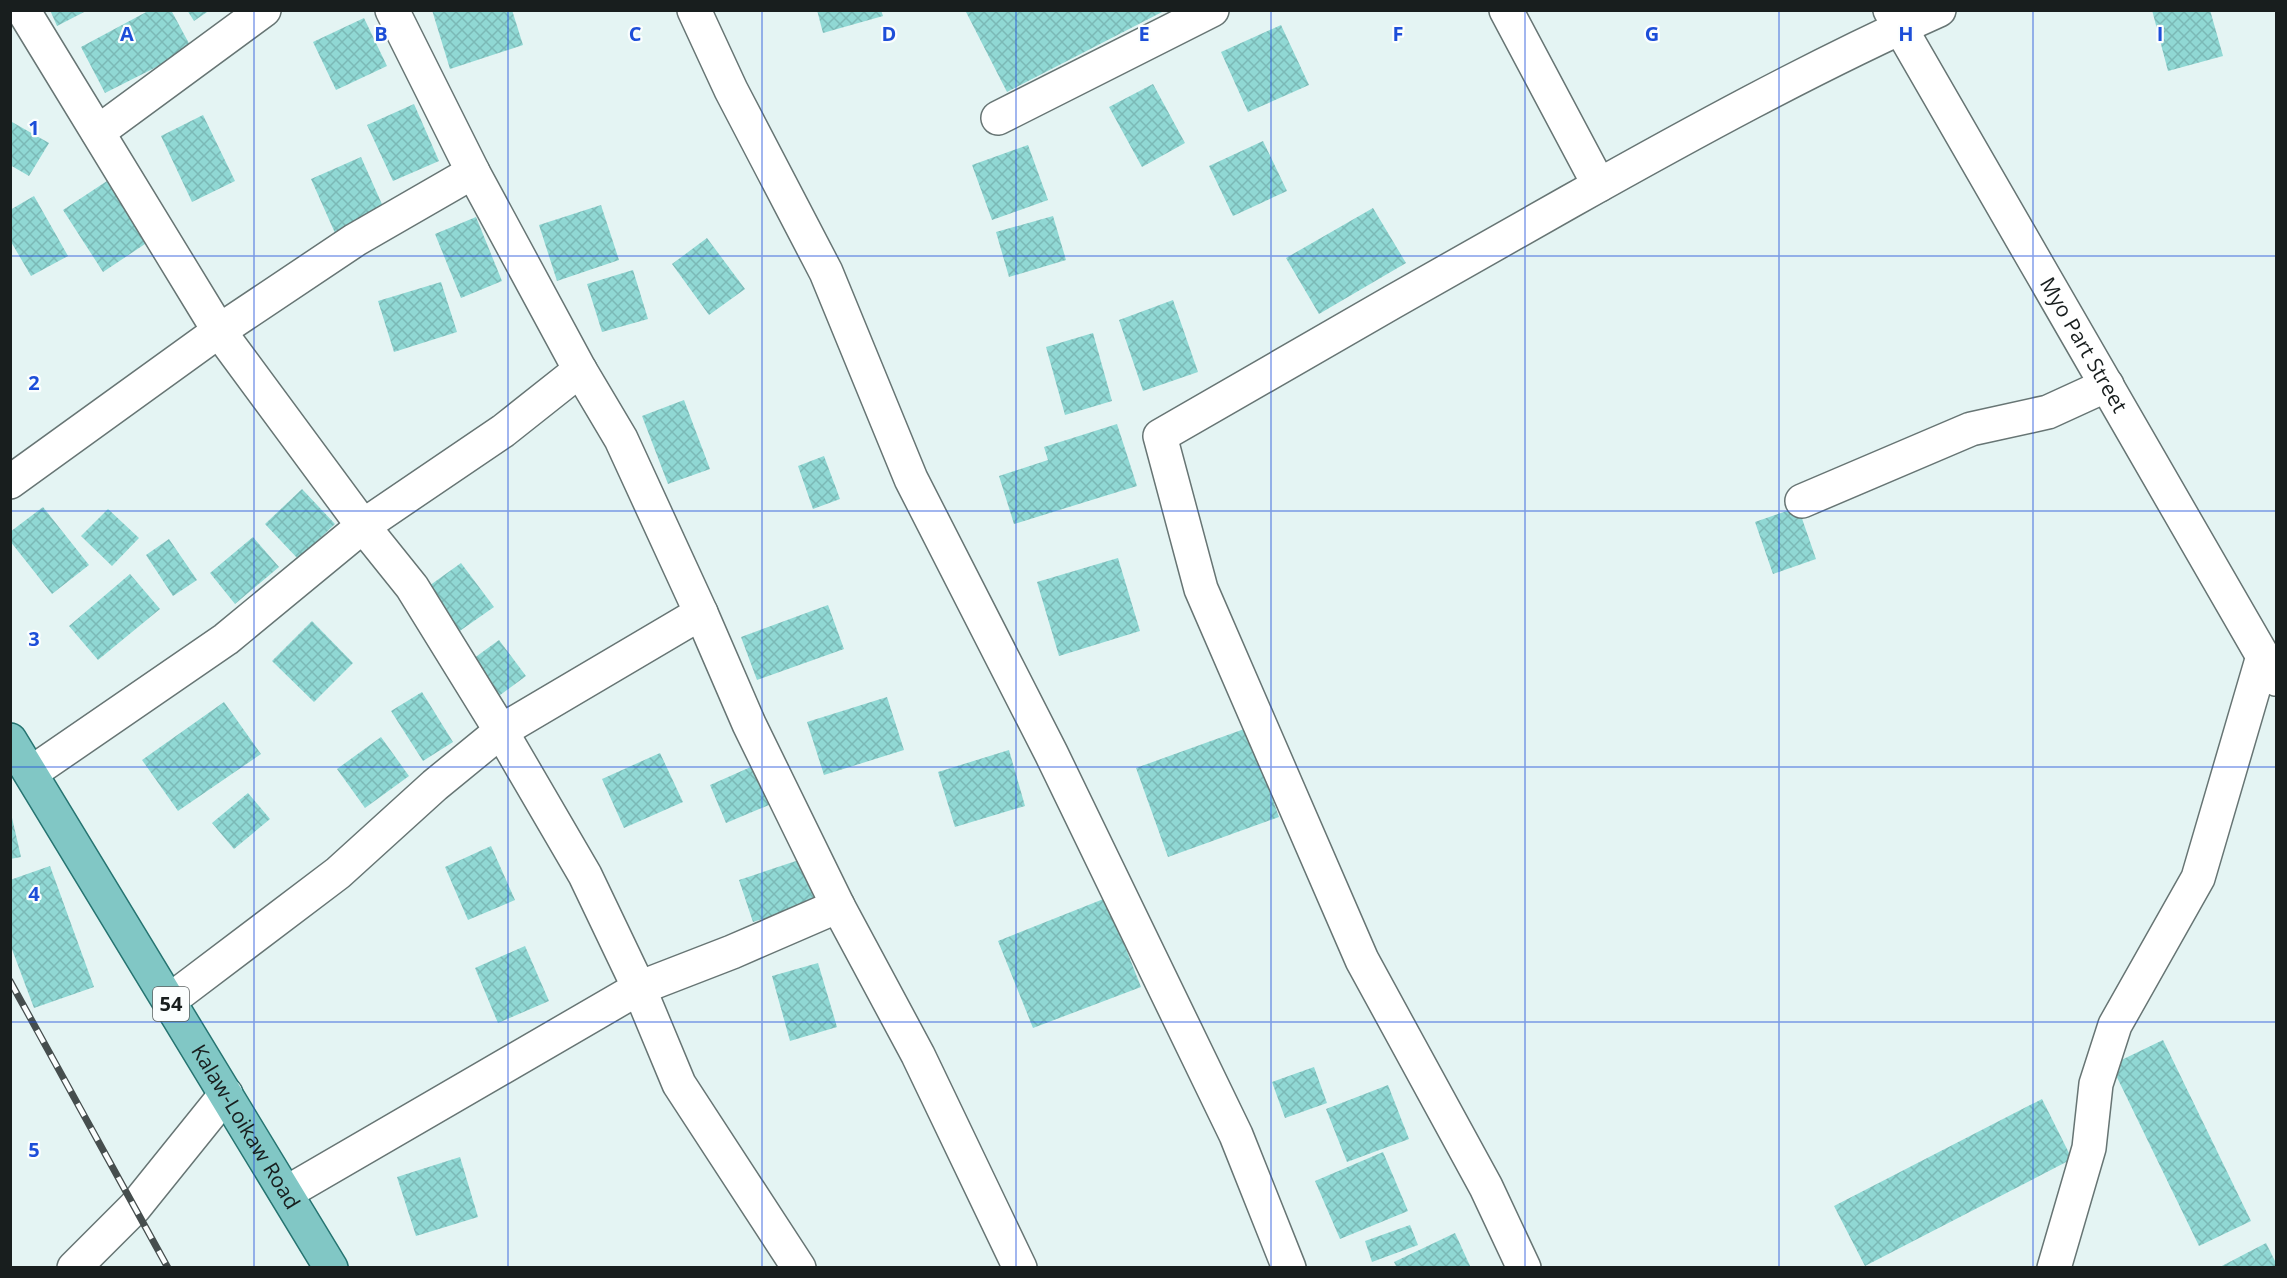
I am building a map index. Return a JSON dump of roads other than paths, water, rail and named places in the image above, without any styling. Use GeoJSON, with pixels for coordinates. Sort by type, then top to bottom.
{"type":"FeatureCollection","features":[{"type":"Feature","properties":{"kind":"main road","name":"Kalaw-Loikaw Road"},"geometry":{"type":"LineString","coordinates":[[10,740],[331,1268]]}},
{"type":"Feature","properties":{"kind":"street"},"geometry":{"type":"LineString","coordinates":[[23,10],[219,331],[363,526],[412,587],[501,731],[585,875],[639,988],[679,1084],[799,1268]]}},
{"type":"Feature","properties":{"kind":"street"},"geometry":{"type":"LineString","coordinates":[[98,132],[264,10]]}},
{"type":"Feature","properties":{"kind":"street"},"geometry":{"type":"LineString","coordinates":[[392,10],[473,172],[580,370],[621,439],[749,724],[838,906],[918,1055],[1020,1268]]}},
{"type":"Feature","properties":{"kind":"street"},"geometry":{"type":"LineString","coordinates":[[694,10],[731,90],[826,272],[912,479],[1051,753],[1236,1135],[1289,1268]]}},
{"type":"Feature","properties":{"kind":"street"},"geometry":{"type":"LineString","coordinates":[[998,118],[1212,10]]}},
{"type":"Feature","properties":{"kind":"street"},"geometry":{"type":"LineString","coordinates":[[1506,10],[1599,185]]}},
{"type":"Feature","properties":{"kind":"street"},"geometry":{"type":"LineString","coordinates":[[1524,1268],[1486,1187],[1358,949],[1202,589],[1160,436],[1895,19],[1939,10]]}},
{"type":"Feature","properties":{"kind":"street","name":"Myo Part Street"},"geometry":{"type":"LineString","coordinates":[[1895,19],[2270,668]]}},
{"type":"Feature","properties":{"kind":"street"},"geometry":{"type":"LineString","coordinates":[[10,482],[219,331],[355,240],[473,172]]}},
{"type":"Feature","properties":{"kind":"street"},"geometry":{"type":"LineString","coordinates":[[31,773],[226,639],[363,526],[503,431],[580,370]]}},
{"type":"Feature","properties":{"kind":"street"},"geometry":{"type":"LineString","coordinates":[[1802,501],[1971,429],[2048,412],[2107,385]]}},
{"type":"Feature","properties":{"kind":"street"},"geometry":{"type":"LineString","coordinates":[[169,1000],[338,873],[435,784],[501,731],[701,613]]}},
{"type":"Feature","properties":{"kind":"street"},"geometry":{"type":"LineString","coordinates":[[2054,1268],[2089,1148],[2096,1084],[2115,1024],[2198,878],[2270,668]]}},
{"type":"Feature","properties":{"kind":"street"},"geometry":{"type":"LineString","coordinates":[[286,1193],[639,988],[732,952],[838,906]]}},
{"type":"Feature","properties":{"kind":"street"},"geometry":{"type":"LineString","coordinates":[[74,1268],[135,1207],[226,1094]]}},
{"type":"Feature","properties":{"kind":"railway"},"geometry":{"type":"LineString","coordinates":[[10,981],[168,1268]]}}]}
